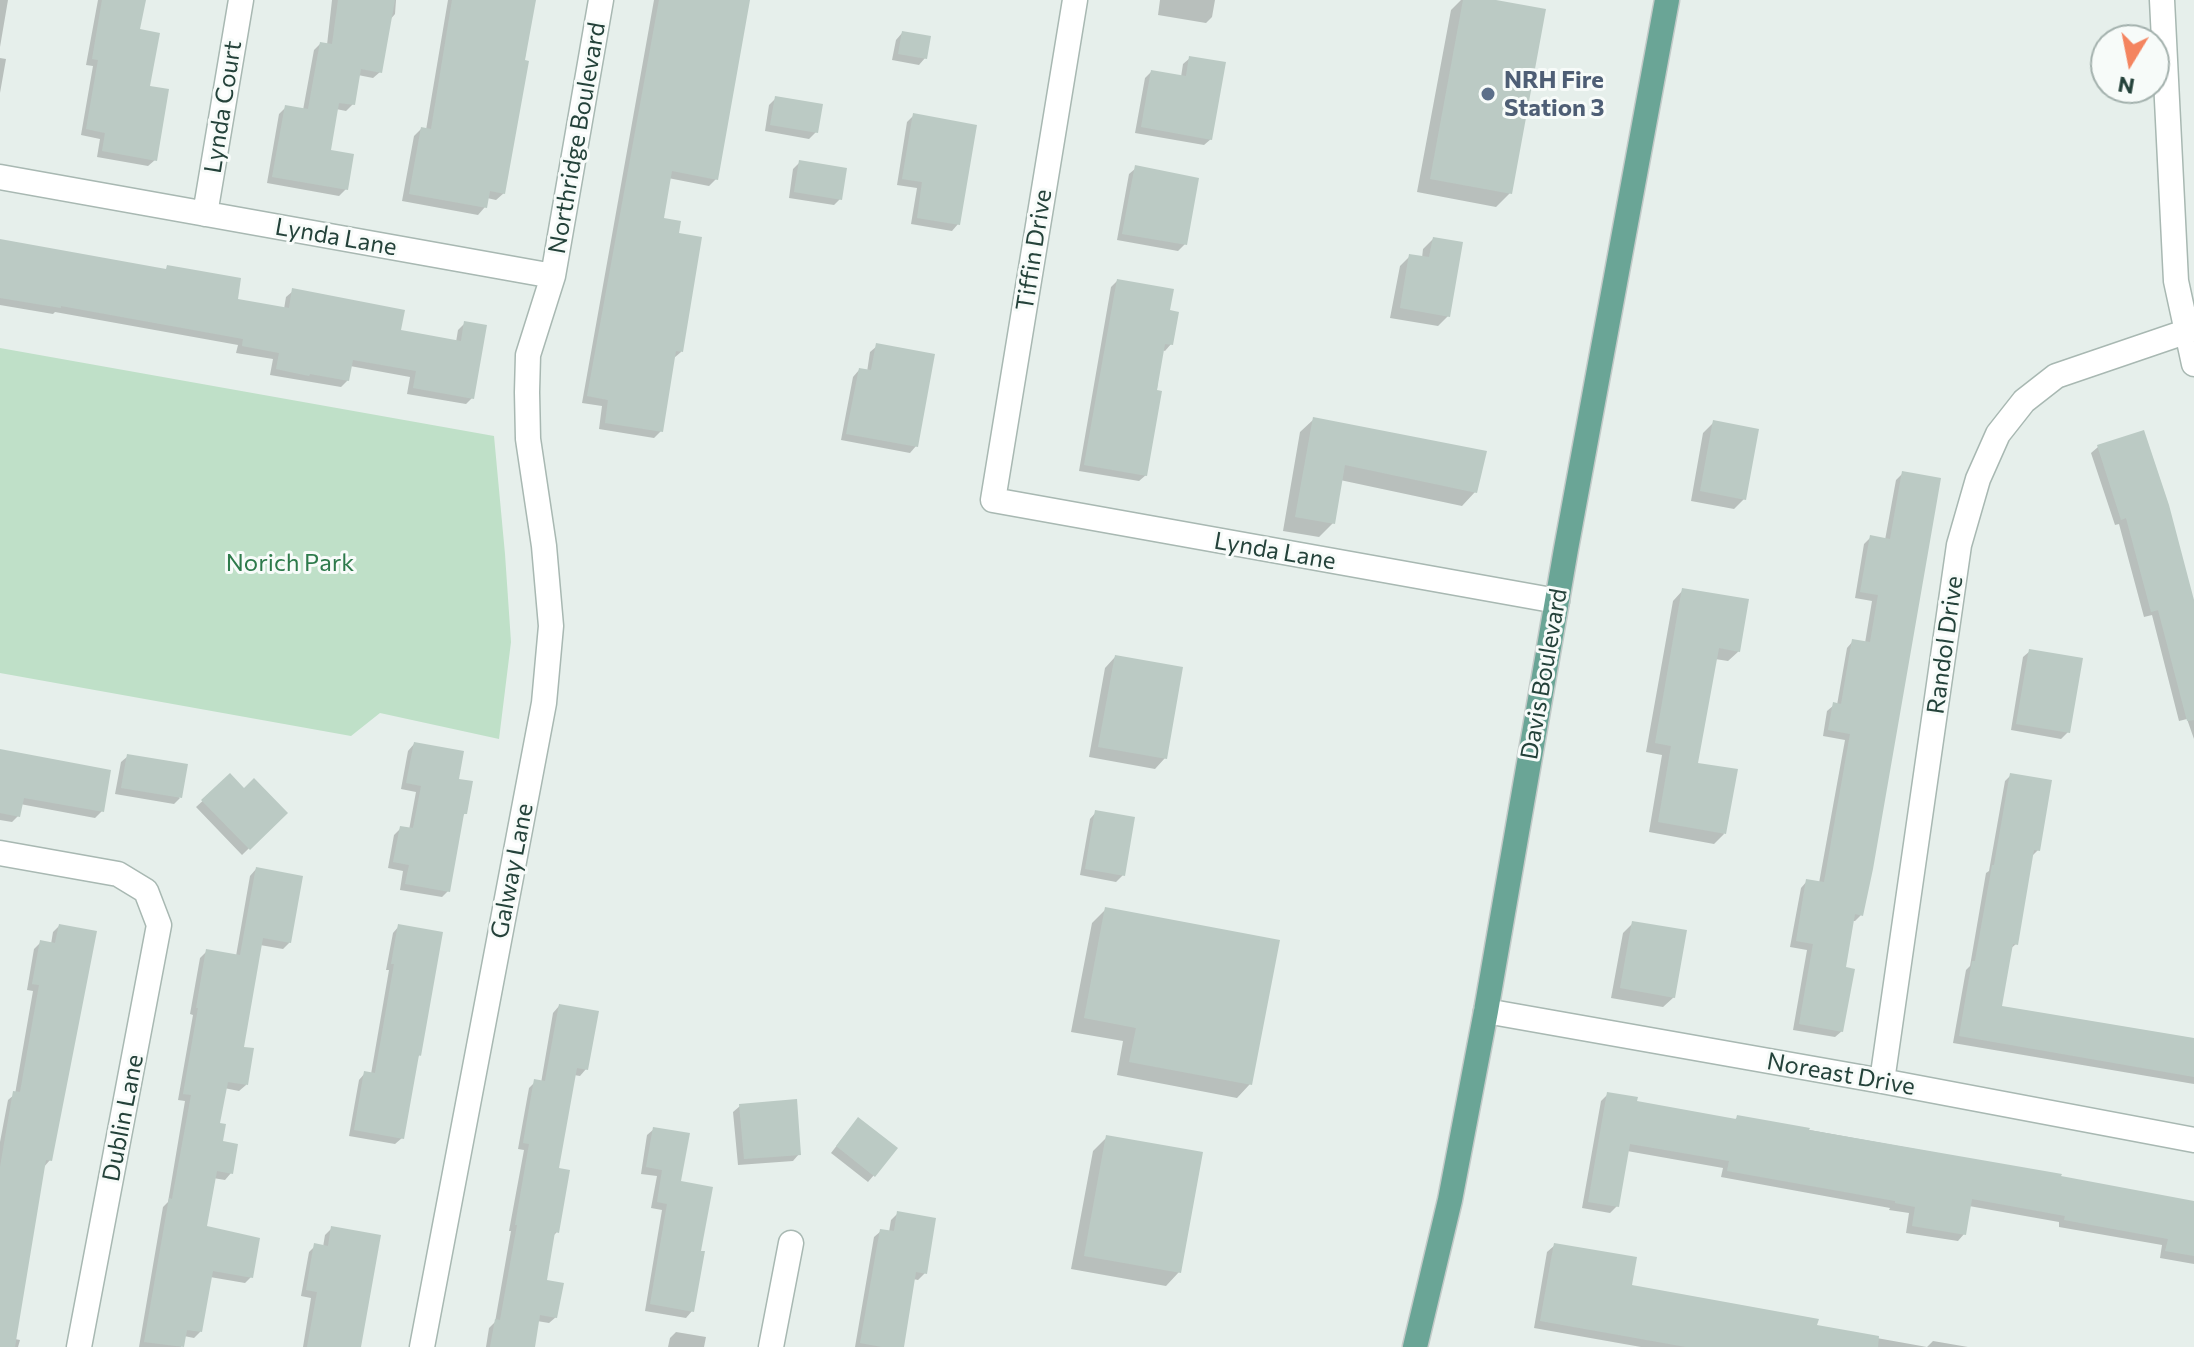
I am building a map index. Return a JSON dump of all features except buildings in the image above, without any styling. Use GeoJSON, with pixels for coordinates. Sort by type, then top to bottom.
{"type":"FeatureCollection","features":[{"type":"Feature","properties":{"kind":"main road","name":"Davis Boulevard"},"geometry":{"type":"LineString","coordinates":[[1415,1347],[1450,1200],[1486,1011],[1667,0]]}},
{"type":"Feature","properties":{"kind":"street","name":"Lynda Court"},"geometry":{"type":"LineString","coordinates":[[205,214],[241,0]]}},
{"type":"Feature","properties":{"kind":"street","name":"Northridge Boulevard"},"geometry":{"type":"LineString","coordinates":[[553,276],[601,0]]}},
{"type":"Feature","properties":{"kind":"street","name":"Tiffin Drive"},"geometry":{"type":"LineString","coordinates":[[993,500],[1075,0]]}},
{"type":"Feature","properties":{"kind":"street"},"geometry":{"type":"LineString","coordinates":[[2162,0],[2176,281],[2194,364]]}},
{"type":"Feature","properties":{"kind":"street","name":"Lynda Lane"},"geometry":{"type":"LineString","coordinates":[[0,177],[553,276]]}},
{"type":"Feature","properties":{"kind":"street","name":"Galway Lane"},"geometry":{"type":"LineString","coordinates":[[422,1347],[544,703],[551,626],[544,546],[528,439],[527,392],[528,355],[553,276]]}},
{"type":"Feature","properties":{"kind":"street","name":"Randol Drive"},"geometry":{"type":"LineString","coordinates":[[1882,1081],[1959,545],[1978,479],[1998,434],[2024,401],[2056,376],[2188,331]]}},
{"type":"Feature","properties":{"kind":"street","name":"Lynda Lane"},"geometry":{"type":"LineString","coordinates":[[993,500],[1557,601]]}},
{"type":"Feature","properties":{"kind":"street","name":"Dublin Lane"},"geometry":{"type":"LineString","coordinates":[[0,853],[118,874],[146,891],[159,925],[79,1347]]}},
{"type":"Feature","properties":{"kind":"street","name":"Noreast Drive"},"geometry":{"type":"LineString","coordinates":[[1486,1011],[2194,1140]]}},
{"type":"Feature","properties":{"kind":"street"},"geometry":{"type":"LineString","coordinates":[[771,1347],[791,1243]]}},
{"type":"Feature","properties":{"kind":"green space","name":"Norich Park"},"geometry":{"type":"Polygon","coordinates":[[[0,348],[494,436],[511,642],[499,739],[380,713],[351,736],[0,673],[0,348]]]}},
{"type":"Feature","properties":{"kind":"place","name":"NRH Fire Station 3"},"geometry":{"type":"Point","coordinates":[1488,94]}}]}
